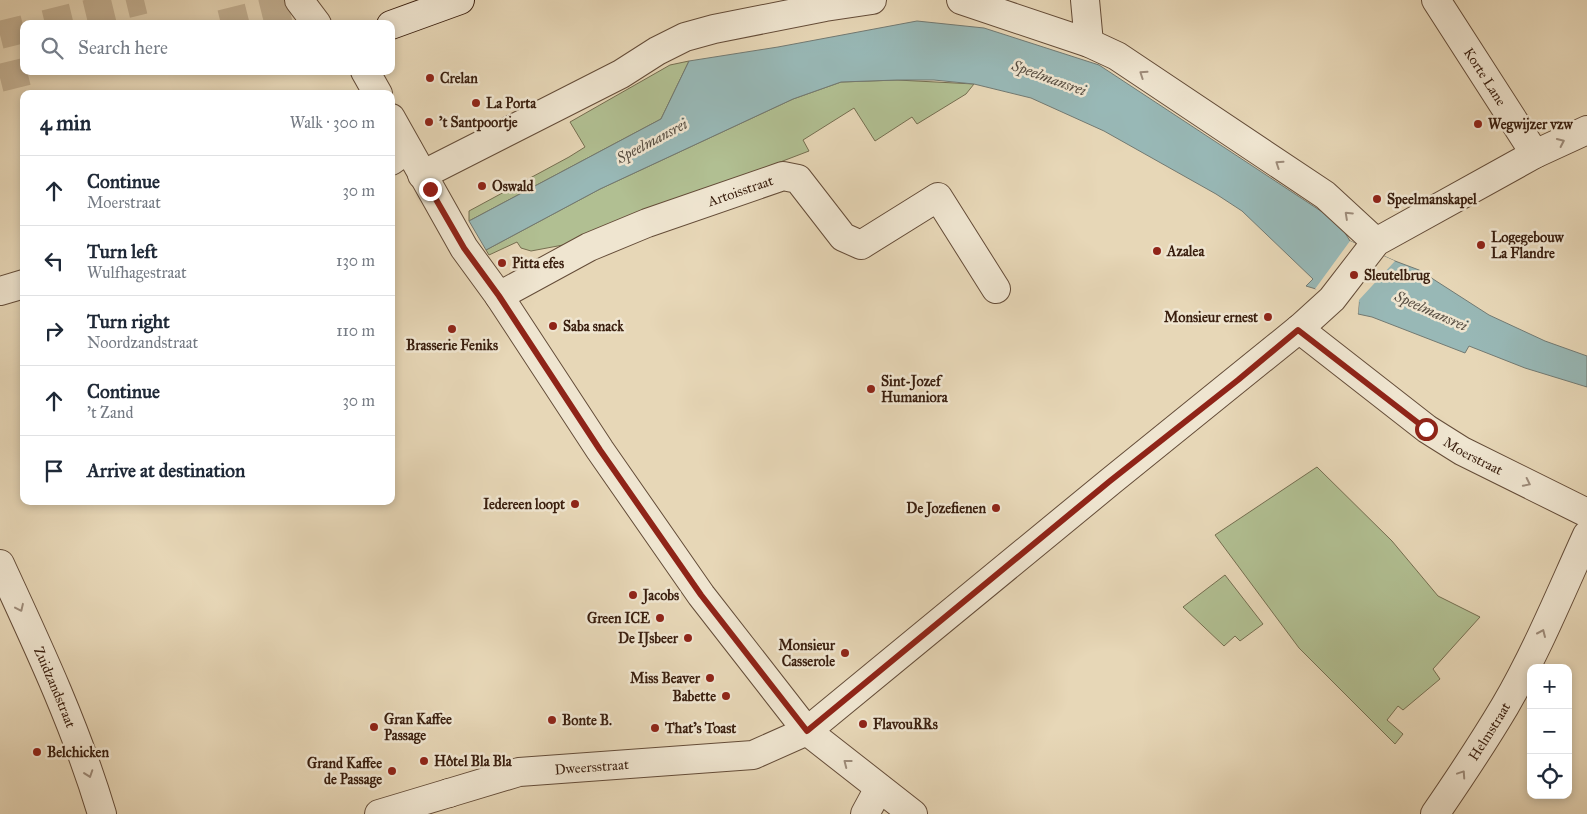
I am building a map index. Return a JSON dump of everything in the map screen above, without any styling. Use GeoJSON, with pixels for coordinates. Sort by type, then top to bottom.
{"type":"FeatureCollection","features":[{"type":"Feature","properties":{"kind":"street"},"geometry":{"type":"LineString","coordinates":[[299,0],[314,20]]}},
{"type":"Feature","properties":{"kind":"street"},"geometry":{"type":"LineString","coordinates":[[321,0],[334,20]]}},
{"type":"Feature","properties":{"kind":"street"},"geometry":{"type":"LineString","coordinates":[[395,24],[460,0]]}},
{"type":"Feature","properties":{"kind":"street"},"geometry":{"type":"LineString","coordinates":[[422,175],[620,74],[657,51],[685,37],[714,29],[872,0]]}},
{"type":"Feature","properties":{"kind":"street"},"geometry":{"type":"LineString","coordinates":[[961,0],[1089,43],[1117,56],[1319,191],[1348,214],[1373,246],[1535,154],[1587,130]]}},
{"type":"Feature","properties":{"kind":"street"},"geometry":{"type":"LineString","coordinates":[[1085,0],[1089,43]]}},
{"type":"Feature","properties":{"kind":"street","name":"Korte Lane"},"geometry":{"type":"LineString","coordinates":[[1436,0],[1535,154]]}},
{"type":"Feature","properties":{"kind":"street"},"geometry":{"type":"LineString","coordinates":[[367,75],[376,90]]}},
{"type":"Feature","properties":{"kind":"street"},"geometry":{"type":"LineString","coordinates":[[395,134],[400,155],[422,175],[464,248],[499,296],[600,450],[701,595],[807,731],[914,814]]}},
{"type":"Feature","properties":{"kind":"street","name":"Artoisstraat"},"geometry":{"type":"LineString","coordinates":[[499,296],[589,247],[647,223],[783,176],[798,179],[843,237],[861,245],[938,197],[996,289]]}},
{"type":"Feature","properties":{"kind":"street","name":"Dweersstraat"},"geometry":{"type":"LineString","coordinates":[[379,814],[519,772],[753,754],[807,731],[1110,481],[1298,330],[1332,299],[1373,246]]}},
{"type":"Feature","properties":{"kind":"street"},"geometry":{"type":"LineString","coordinates":[[0,291],[20,285]]}},
{"type":"Feature","properties":{"kind":"street","name":"Moerstraat"},"geometry":{"type":"LineString","coordinates":[[1298,330],[1426,429],[1462,451],[1587,513]]}},
{"type":"Feature","properties":{"kind":"street","name":"Helmstraat"},"geometry":{"type":"LineString","coordinates":[[1435,814],[1505,705],[1537,645],[1587,535]]}},
{"type":"Feature","properties":{"kind":"street","name":"Zuidzandstraat"},"geometry":{"type":"LineString","coordinates":[[0,564],[57,688],[78,739],[102,814]]}},
{"type":"Feature","properties":{"kind":"street"},"geometry":{"type":"LineString","coordinates":[[865,814],[879,788]]}},
{"type":"Feature","properties":{"kind":"green space"},"geometry":{"type":"Polygon","coordinates":[[[689,61],[661,119],[469,221],[469,211],[585,147],[570,122],[670,65],[689,61]]]}},
{"type":"Feature","properties":{"kind":"green space"},"geometry":{"type":"Polygon","coordinates":[[[897,80],[974,84],[966,94],[917,124],[912,117],[875,141],[854,108],[803,140],[809,151],[563,245],[531,251],[521,248],[517,242],[489,255],[486,250],[600,189],[793,99],[841,82],[897,80]]]}},
{"type":"Feature","properties":{"kind":"green space"},"geometry":{"type":"Polygon","coordinates":[[[1317,467],[1392,541],[1438,596],[1480,617],[1433,669],[1440,679],[1403,710],[1398,706],[1387,720],[1403,734],[1395,744],[1299,648],[1215,535],[1317,467]]]}},
{"type":"Feature","properties":{"kind":"green space"},"geometry":{"type":"Polygon","coordinates":[[[1225,575],[1263,624],[1240,641],[1235,636],[1224,646],[1183,607],[1225,575]]]}},
{"type":"Feature","properties":{"kind":"water","name":"Speelmansrei"},"geometry":{"type":"Polygon","coordinates":[[[917,21],[984,28],[1099,65],[1339,223],[1350,241],[1419,270],[1489,315],[1545,341],[1587,356],[1587,387],[1525,368],[1469,346],[1465,353],[1372,317],[1358,314],[1359,302],[1306,286],[1313,279],[1242,211],[1216,194],[1104,131],[1031,98],[974,84],[934,80],[841,82],[793,99],[600,189],[486,250],[469,221],[661,119],[689,61],[778,47],[917,21]]]}},
{"type":"Feature","properties":{"kind":"pier","name":"Sleutelbrug"},"geometry":{"type":"Polygon","coordinates":[[[1350,241],[1395,261],[1359,300],[1358,314],[1355,312],[1357,304],[1323,294],[1315,289],[1350,241]]]}},
{"type":"Feature","properties":{"kind":"tunnel"},"geometry":{"type":"LineString","coordinates":[[62,20],[144,0]]}},
{"type":"Feature","properties":{"kind":"tunnel"},"geometry":{"type":"LineString","coordinates":[[237,20],[317,0]]}},
{"type":"Feature","properties":{"kind":"tunnel"},"geometry":{"type":"LineString","coordinates":[[0,35],[20,30]]}},
{"type":"Feature","properties":{"kind":"tunnel"},"geometry":{"type":"LineString","coordinates":[[0,78],[20,73]]}},
{"type":"Feature","properties":{"kind":"place","name":"Crelan"},"geometry":{"type":"Point","coordinates":[430,78]}},
{"type":"Feature","properties":{"kind":"place","name":"La Porta"},"geometry":{"type":"Point","coordinates":[476,103]}},
{"type":"Feature","properties":{"kind":"place","name":"'t Santpoortje"},"geometry":{"type":"Point","coordinates":[429,122]}},
{"type":"Feature","properties":{"kind":"place","name":"Wegwijzer vzw"},"geometry":{"type":"Point","coordinates":[1478,124]}},
{"type":"Feature","properties":{"kind":"place","name":"Oswald"},"geometry":{"type":"Point","coordinates":[482,186]}},
{"type":"Feature","properties":{"kind":"place","name":"Speelmanskapel"},"geometry":{"type":"Point","coordinates":[1377,199]}},
{"type":"Feature","properties":{"kind":"place","name":"Logegebouw La Flandre"},"geometry":{"type":"Point","coordinates":[1481,245]}},
{"type":"Feature","properties":{"kind":"place","name":"Azalea"},"geometry":{"type":"Point","coordinates":[1157,251]}},
{"type":"Feature","properties":{"kind":"place","name":"Pitta efes"},"geometry":{"type":"Point","coordinates":[502,263]}},
{"type":"Feature","properties":{"kind":"place","name":"Sleutelbrug"},"geometry":{"type":"Point","coordinates":[1354,275]}},
{"type":"Feature","properties":{"kind":"place","name":"Monsieur ernest"},"geometry":{"type":"Point","coordinates":[1268,317]}},
{"type":"Feature","properties":{"kind":"place","name":"Saba snack"},"geometry":{"type":"Point","coordinates":[553,326]}},
{"type":"Feature","properties":{"kind":"place","name":"Brasserie Feniks"},"geometry":{"type":"Point","coordinates":[452,329]}},
{"type":"Feature","properties":{"kind":"place","name":"Sint-Jozef Humaniora"},"geometry":{"type":"Point","coordinates":[871,389]}},
{"type":"Feature","properties":{"kind":"place","name":"Iedereen loopt"},"geometry":{"type":"Point","coordinates":[575,504]}},
{"type":"Feature","properties":{"kind":"place","name":"De Jozefienen"},"geometry":{"type":"Point","coordinates":[996,508]}},
{"type":"Feature","properties":{"kind":"place","name":"Jacobs"},"geometry":{"type":"Point","coordinates":[633,595]}},
{"type":"Feature","properties":{"kind":"place","name":"Green ICE"},"geometry":{"type":"Point","coordinates":[660,618]}},
{"type":"Feature","properties":{"kind":"place","name":"De IJsbeer"},"geometry":{"type":"Point","coordinates":[688,638]}},
{"type":"Feature","properties":{"kind":"place","name":"Monsieur Casserole"},"geometry":{"type":"Point","coordinates":[845,653]}},
{"type":"Feature","properties":{"kind":"place","name":"Miss Beaver"},"geometry":{"type":"Point","coordinates":[710,678]}},
{"type":"Feature","properties":{"kind":"place","name":"Babette"},"geometry":{"type":"Point","coordinates":[726,696]}},
{"type":"Feature","properties":{"kind":"place","name":"Bonte B."},"geometry":{"type":"Point","coordinates":[552,720]}},
{"type":"Feature","properties":{"kind":"place","name":"FlavouRRs"},"geometry":{"type":"Point","coordinates":[863,724]}},
{"type":"Feature","properties":{"kind":"place","name":"Gran Kaffee Passage"},"geometry":{"type":"Point","coordinates":[374,727]}},
{"type":"Feature","properties":{"kind":"place","name":"That's Toast"},"geometry":{"type":"Point","coordinates":[655,728]}},
{"type":"Feature","properties":{"kind":"place","name":"Belchicken"},"geometry":{"type":"Point","coordinates":[37,752]}},
{"type":"Feature","properties":{"kind":"place","name":"Hôtel Bla Bla"},"geometry":{"type":"Point","coordinates":[424,761]}},
{"type":"Feature","properties":{"kind":"place","name":"Grand Kaffee de Passage"},"geometry":{"type":"Point","coordinates":[392,771]}},
{"type":"Feature","properties":{"kind":"route"},"geometry":{"type":"LineString","coordinates":[[430,189],[464,248],[499,296],[600,450],[701,595],[807,731],[1110,481],[1298,330],[1426,429]]}}]}
